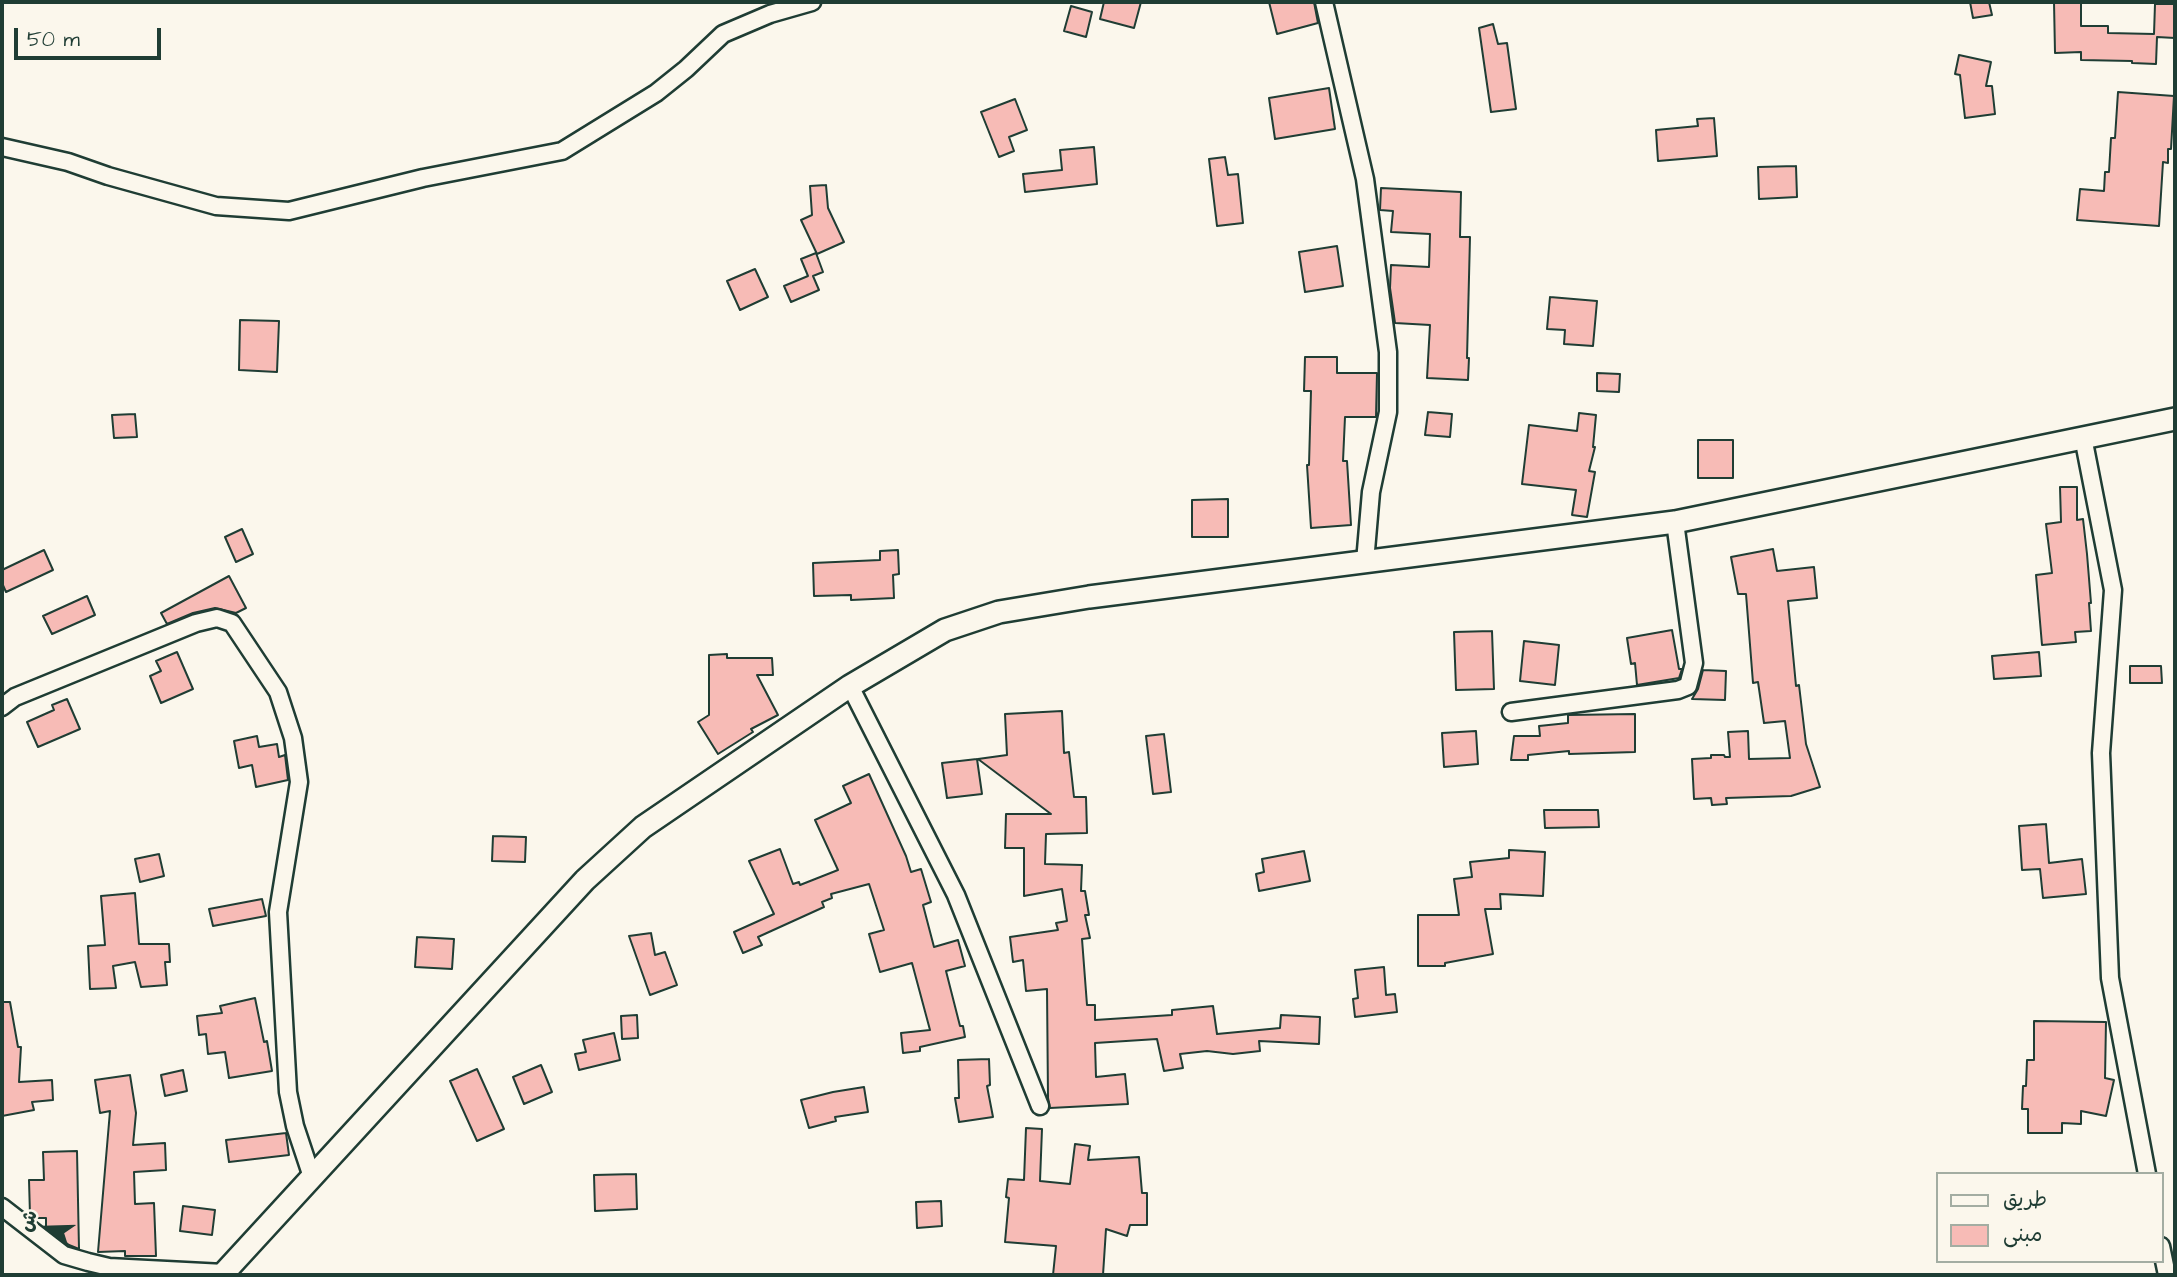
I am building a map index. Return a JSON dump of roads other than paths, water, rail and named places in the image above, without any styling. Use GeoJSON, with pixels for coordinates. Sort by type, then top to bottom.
{"type":"FeatureCollection","features":[{"type":"Feature","properties":{"kind":"main road"},"geometry":{"type":"LineString","coordinates":[[223,1274],[585,880],[643,827],[850,686],[945,630],[999,612],[1089,597],[1675,522],[2175,419]]}},
{"type":"Feature","properties":{"kind":"street"},"geometry":{"type":"LineString","coordinates":[[2,147],[68,162],[107,176],[216,206],[289,211],[423,178],[562,151],[656,93],[723,34],[771,14],[812,2]]}},
{"type":"Feature","properties":{"kind":"street"},"geometry":{"type":"LineString","coordinates":[[1324,2],[1365,179],[1388,352],[1388,412],[1371,492],[1365,562]]}},
{"type":"Feature","properties":{"kind":"street"},"geometry":{"type":"LineString","coordinates":[[2083,438],[2113,590],[2101,753],[2110,978],[2147,1172]]}},
{"type":"Feature","properties":{"kind":"street"},"geometry":{"type":"LineString","coordinates":[[1511,712],[1678,690],[1688,686],[1694,663],[1675,522]]}},
{"type":"Feature","properties":{"kind":"street"},"geometry":{"type":"LineString","coordinates":[[2,707],[15,697],[195,623],[217,618],[232,623],[240,634],[278,692],[293,737],[299,782],[278,912],[288,1092],[295,1126],[312,1177]]}},
{"type":"Feature","properties":{"kind":"street"},"geometry":{"type":"LineString","coordinates":[[850,686],[956,895],[1040,1105]]}},
{"type":"Feature","properties":{"kind":"street"},"geometry":{"type":"LineString","coordinates":[[2,1207],[64,1255],[109,1267],[223,1274]]}},
{"type":"Feature","properties":{"kind":"street"},"geometry":{"type":"LineString","coordinates":[[2163,1256],[2167,1275]]}}]}
